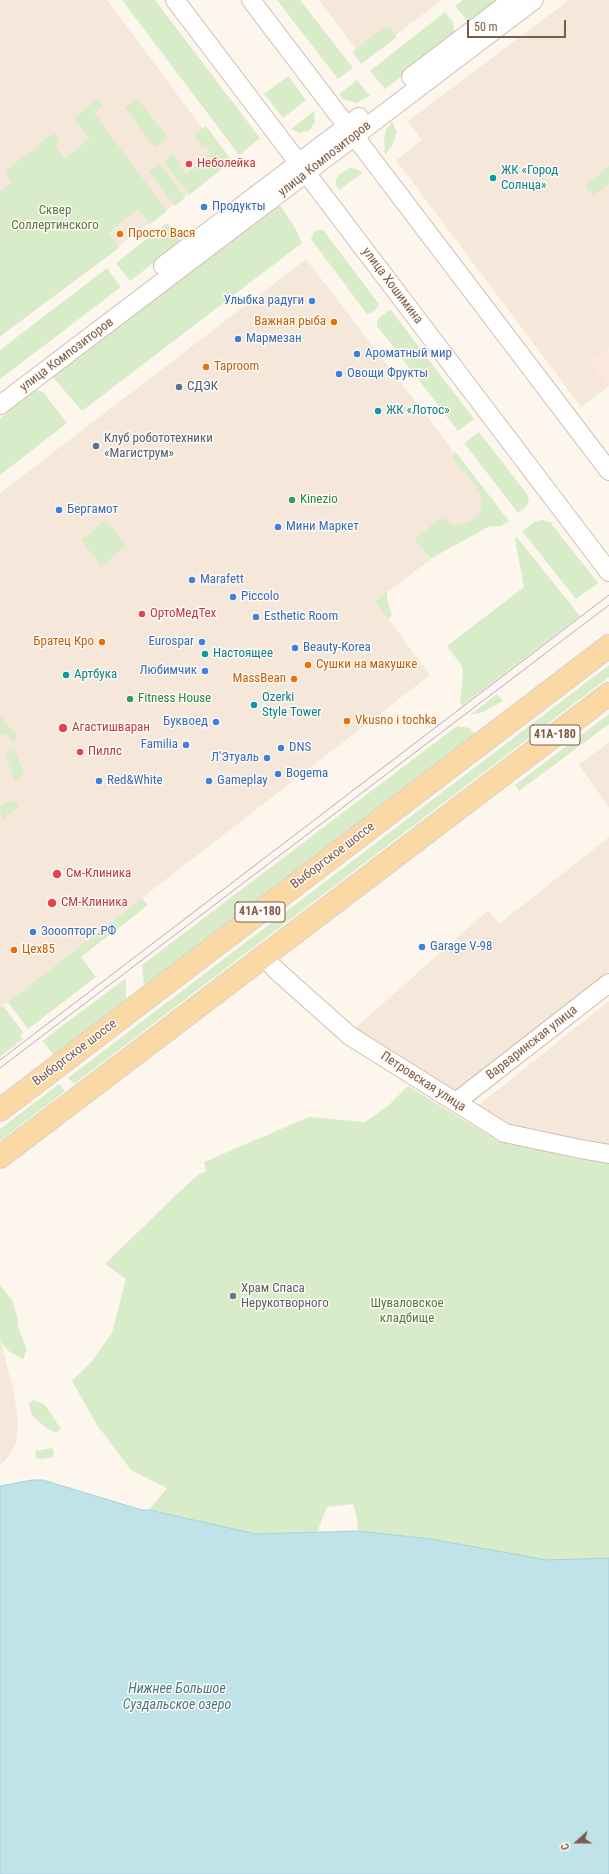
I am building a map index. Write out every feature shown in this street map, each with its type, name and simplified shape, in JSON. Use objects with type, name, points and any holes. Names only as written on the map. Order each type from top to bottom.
[{"type":"main road","name":"Выборгское шоссе","points":[[0,1110],[609,646]]},
{"type":"main road","name":"41А-180","points":[[0,1157],[609,694]]},
{"type":"street","name":"улица Хошимина","points":[[175,0],[609,572]]},
{"type":"street","points":[[251,0],[609,471]]},
{"type":"street","name":"улица Композиторов","points":[[351,132],[512,0]]},
{"type":"street","name":"улица Композиторов","points":[[0,392],[351,132],[534,0]]},
{"type":"street","name":"улица Композиторов","points":[[0,405],[303,168]]},
{"type":"street","name":"Петровская улица","points":[[264,957],[276,970],[350,1036],[505,1133],[580,1150],[609,1154]]},
{"type":"street","name":"Варваринская улица","points":[[456,1102],[609,983]]},
{"type":"shaded area","points":[[0,0],[107,0],[228,163],[0,337]]},
{"type":"shaded area","points":[[319,0],[442,0],[364,59]]},
{"type":"shaded area","points":[[569,0],[609,0],[609,348],[591,362],[609,386],[581,407],[396,160],[422,140],[408,121]]},
{"type":"shaded area","points":[[306,259],[445,440],[496,511],[459,538],[443,519],[415,540],[430,560],[375,601],[430,675],[0,1008],[0,493]]},
{"type":"shaded area","points":[[609,348],[609,386],[591,362]]},
{"type":"shaded area","points":[[609,742],[609,808],[579,765]]},
{"type":"shaded area","points":[[609,837],[609,971],[454,1095],[353,1030],[488,910],[499,924]]},
{"type":"shaded area","points":[[609,1001],[609,1147],[508,1130],[475,1108]]},
{"type":"shaded area","points":[[0,1338],[13,1389],[18,1420],[16,1444],[5,1461],[0,1464]]},
{"type":"green space","points":[[122,0],[155,0],[260,138],[239,155]]},
{"type":"green space","points":[[277,0],[300,0],[353,68],[338,79]]},
{"type":"green space","points":[[463,0],[500,0],[469,23],[455,6]]},
{"type":"green space","points":[[445,12],[453,22],[455,35],[385,89],[370,71]]},
{"type":"green space","points":[[382,29],[391,29],[397,37],[361,64],[352,52]]},
{"type":"green space","points":[[288,76],[306,100],[283,118],[264,94]]},
{"type":"green space","points":[[357,80],[370,96],[357,103],[343,99],[339,94]]},
{"type":"green space","points":[[137,98],[168,138],[155,148],[125,108]]},
{"type":"green space","name":"Сквер Соллертинского","points":[[98,99],[103,106],[94,113],[167,211],[150,224],[138,209],[108,233],[119,248],[0,336],[0,192],[12,183],[4,172],[54,133],[60,141],[55,146],[64,159],[90,139],[74,118]]},
{"type":"green space","points":[[314,111],[315,122],[310,130],[299,133],[291,129]]},
{"type":"green space","points":[[392,121],[397,132],[392,146],[385,155],[384,140],[386,130]]},
{"type":"green space","points":[[206,126],[232,161],[189,195],[164,161],[173,154],[181,163],[179,165],[186,174],[197,165],[196,163],[212,154],[206,146],[203,148],[194,135]]},
{"type":"green space","points":[[160,164],[185,198],[175,206],[149,172]]},
{"type":"green space","points":[[609,166],[609,183],[593,196],[585,186]]},
{"type":"green space","points":[[350,168],[357,169],[362,173],[339,190],[336,185],[336,179],[339,175]]},
{"type":"green space","points":[[280,205],[295,228],[302,243],[82,411],[51,375]]},
{"type":"green space","points":[[167,223],[181,242],[130,281],[116,263]]},
{"type":"green space","points":[[323,230],[379,304],[375,311],[367,314],[311,239],[314,232]]},
{"type":"green space","points":[[107,268],[121,287],[0,379],[0,350]]},
{"type":"green space","points":[[390,309],[474,419],[458,431],[377,326],[377,320]]},
{"type":"green space","points":[[38,390],[44,393],[67,423],[0,475],[0,418],[33,392]]},
{"type":"green space","points":[[479,432],[527,494],[529,501],[526,507],[518,513],[464,443]]},
{"type":"green space","points":[[455,451],[509,521],[501,526],[490,526],[430,559],[414,539],[441,518],[456,525],[468,523],[478,516],[482,504],[480,492],[453,458]]},
{"type":"green space","points":[[106,520],[126,546],[101,566],[81,540]]},
{"type":"green space","points":[[542,520],[550,522],[598,583],[576,599],[522,531],[534,522]]},
{"type":"green space","points":[[516,536],[580,616],[462,706],[460,702],[463,672],[461,665],[447,646],[524,587],[515,539]]},
{"type":"green space","points":[[387,592],[387,600],[392,615],[388,619],[375,601]]},
{"type":"green space","points":[[609,665],[609,677],[74,1084],[68,1078]]},
{"type":"green space","points":[[497,694],[503,701],[483,712],[470,715]]},
{"type":"green space","points":[[609,714],[609,724],[519,791],[515,785]]},
{"type":"green space","points":[[2,717],[18,738],[13,741],[6,734],[0,735],[0,719]]},
{"type":"green space","points":[[457,726],[470,728],[475,734],[144,987],[142,965]]},
{"type":"green space","points":[[14,749],[23,771],[22,776],[15,782],[6,757]]},
{"type":"green space","points":[[15,800],[19,806],[2,820],[0,808],[4,804]]},
{"type":"green space","points":[[142,898],[148,905],[81,957],[96,977],[28,1029],[8,1002]]},
{"type":"green space","points":[[126,978],[126,999],[54,1055],[42,1041]]},
{"type":"green space","points":[[3,1006],[23,1032],[20,1035],[23,1039],[0,1057],[0,1008]]},
{"type":"green space","points":[[59,1084],[65,1091],[0,1141],[0,1129]]},
{"type":"green space","name":"Шуваловское кладбище","points":[[408,1086],[498,1141],[577,1159],[609,1163],[609,1558],[547,1560],[431,1539],[358,1531],[357,1517],[353,1504],[327,1507],[317,1532],[256,1534],[149,1510],[167,1488],[131,1470],[97,1425],[72,1381],[92,1361],[112,1333],[126,1279],[105,1264],[178,1193],[198,1175],[206,1171],[204,1162],[309,1117],[365,1122],[388,1106]]},
{"type":"green space","points":[[0,1285],[12,1300],[17,1316],[18,1327],[27,1350],[23,1359],[10,1352],[2,1344],[0,1338]]},
{"type":"green space","points":[[33,1400],[45,1405],[61,1429],[56,1433],[46,1428],[32,1415],[29,1403]]},
{"type":"green space","points":[[52,1448],[54,1452],[53,1457],[41,1459],[36,1458],[35,1451]]},
{"type":"water","name":"Нижнее Большое Суздальское озеро","points":[[32,1480],[43,1480],[142,1510],[149,1510],[256,1534],[358,1531],[431,1539],[547,1560],[609,1558],[609,1874],[0,1874],[0,1486]]},
{"type":"tram line","points":[[0,1060],[609,595]]},
{"type":"tram line","points":[[0,1068],[609,605]]},
{"type":"place","name":"Неболейка","points":[[189,164]]},
{"type":"place","name":"ЖК «Город Солнца»","points":[[493,178]]},
{"type":"place","name":"Продукты","points":[[204,207]]},
{"type":"place","name":"Просто Вася","points":[[120,234]]},
{"type":"place","name":"Улыбка радуги","points":[[312,301]]},
{"type":"place","name":"Важная рыба","points":[[334,322]]},
{"type":"place","name":"Мармезан","points":[[238,339]]},
{"type":"place","name":"Ароматный мир","points":[[357,354]]},
{"type":"place","name":"Taproom","points":[[206,367]]},
{"type":"place","name":"Овощи Фрукты","points":[[339,374]]},
{"type":"place","name":"СДЭК","points":[[179,387]]},
{"type":"place","name":"ЖК «Лотос»","points":[[378,411]]},
{"type":"place","name":"Клуб робототехники «Магиструм»","points":[[96,446]]},
{"type":"place","name":"Kinezio","points":[[292,500]]},
{"type":"place","name":"Бергамот","points":[[59,510]]},
{"type":"place","name":"Мини Маркет","points":[[278,527]]},
{"type":"place","name":"Marafett","points":[[192,580]]},
{"type":"place","name":"Piccolo","points":[[233,597]]},
{"type":"place","name":"ОртоМедТех","points":[[142,614]]},
{"type":"place","name":"Esthetic Room","points":[[256,617]]},
{"type":"place","name":"Братец Кро","points":[[102,642]]},
{"type":"place","name":"Eurospar","points":[[202,642]]},
{"type":"place","name":"Beauty-Korea","points":[[295,648]]},
{"type":"place","name":"Настоящее","points":[[205,654]]},
{"type":"place","name":"Сушки на макушке","points":[[308,665]]},
{"type":"place","name":"Любимчик","points":[[205,671]]},
{"type":"place","name":"Артбука","points":[[66,675]]},
{"type":"place","name":"MassBean","points":[[294,679]]},
{"type":"place","name":"Fitness House","points":[[130,699]]},
{"type":"place","name":"Ozerki Style Tower","points":[[254,705]]},
{"type":"place","name":"Vkusno i tochka","points":[[347,721]]},
{"type":"place","name":"Буквоед","points":[[216,722]]},
{"type":"place","name":"Агастишваран","points":[[63,728]]},
{"type":"place","name":"Familia","points":[[186,745]]},
{"type":"place","name":"DNS","points":[[281,748]]},
{"type":"place","name":"Пиллс","points":[[80,752]]},
{"type":"place","name":"Л'Этуаль","points":[[267,758]]},
{"type":"place","name":"Bogema","points":[[278,774]]},
{"type":"place","name":"Red&White","points":[[99,781]]},
{"type":"place","name":"Gameplay","points":[[209,781]]},
{"type":"place","name":"См-Клиника","points":[[57,874]]},
{"type":"place","name":"СМ-Клиника","points":[[52,903]]},
{"type":"place","name":"Зооопторг.РФ","points":[[33,932]]},
{"type":"place","name":"Garage V-98","points":[[422,947]]},
{"type":"place","name":"Цех85","points":[[14,950]]},
{"type":"place","name":"Храм Спаса Нерукотворного","points":[[233,1296]]}]
